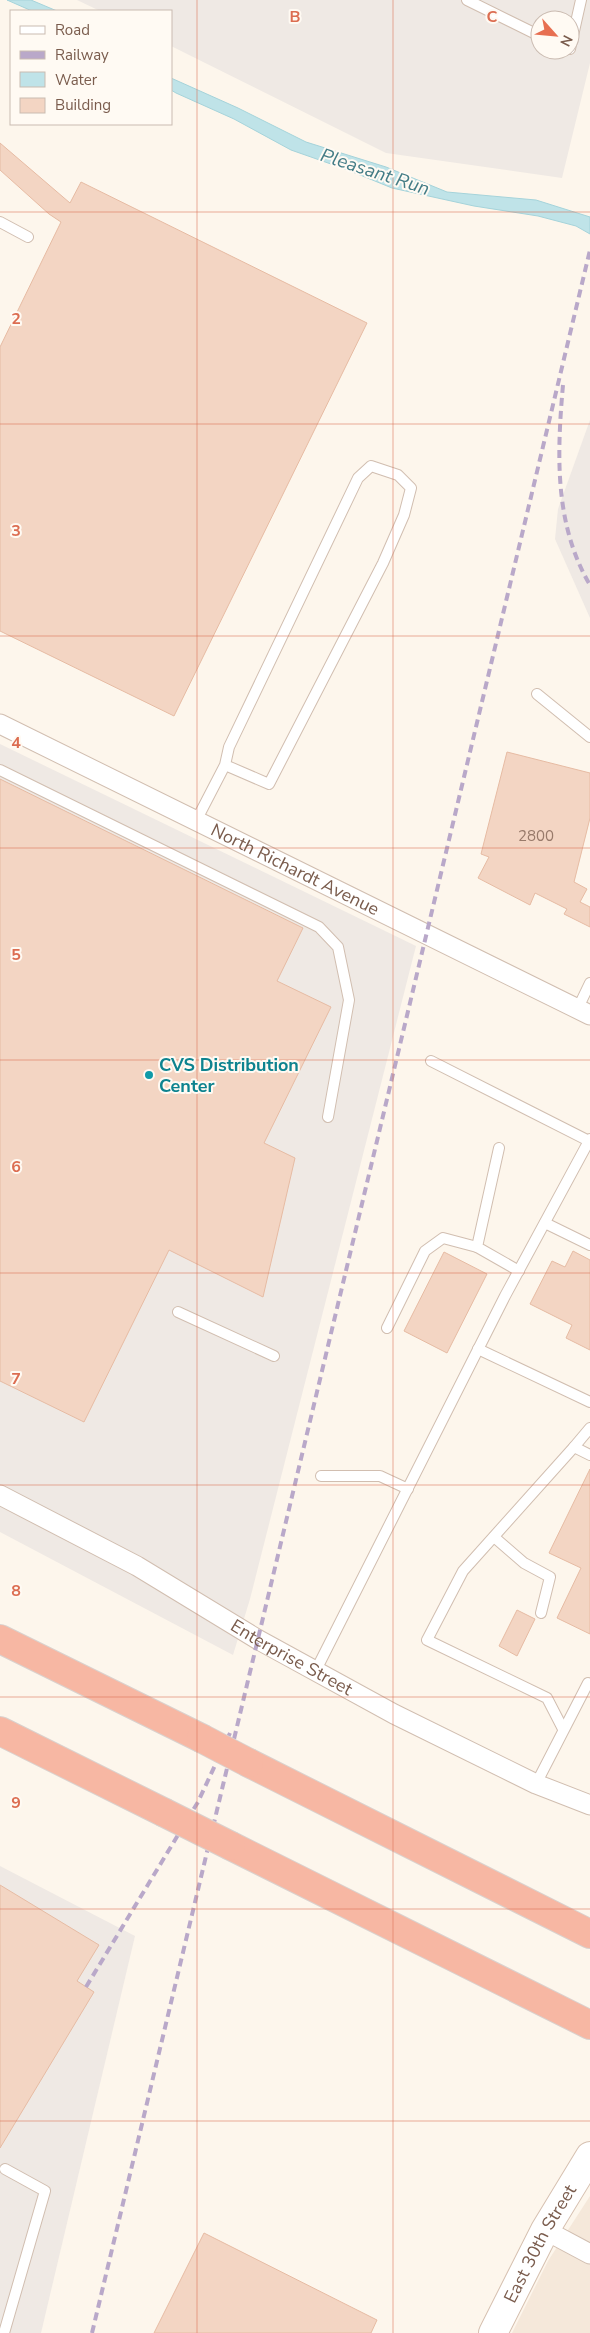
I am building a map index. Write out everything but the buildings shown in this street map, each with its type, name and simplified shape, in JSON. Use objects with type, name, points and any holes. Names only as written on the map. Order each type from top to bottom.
[{"type":"highway","points":[[0,1639],[590,1934]]},
{"type":"highway","points":[[0,1731],[580,2020]]},
{"type":"main road","name":"East 30th Street","points":[[493,2333],[544,2230],[590,2156]]},
{"type":"street","name":"North Richardt Avenue","points":[[0,724],[584,1012]]},
{"type":"street","name":"Enterprise Street","points":[[0,1495],[137,1566],[315,1672],[394,1714],[536,1784],[590,1806]]},
{"type":"street","points":[[544,2230],[590,2254]]},
{"type":"lane","points":[[467,0],[530,31]]},
{"type":"lane","points":[[0,222],[28,236]]},
{"type":"lane","points":[[196,821],[225,765],[229,747],[358,478],[371,466],[398,475],[411,488],[404,515],[383,563],[269,784],[225,765]]},
{"type":"lane","points":[[537,694],[590,737]]},
{"type":"lane","points":[[0,770],[319,927],[338,947],[348,1000],[328,1117]]},
{"type":"lane","points":[[584,1012],[590,983]]},
{"type":"lane","points":[[315,1672],[478,1349],[590,1140],[431,1061]]},
{"type":"lane","points":[[477,1247],[499,1148]]},
{"type":"lane","points":[[545,1222],[590,1245]]},
{"type":"lane","points":[[387,1328],[425,1251],[443,1238],[477,1247],[519,1271]]},
{"type":"lane","points":[[178,1312],[274,1356]]},
{"type":"lane","points":[[478,1349],[590,1402]]},
{"type":"lane","points":[[563,1729],[547,1698],[427,1640],[463,1571],[590,1428]]},
{"type":"lane","points":[[574,1447],[590,1455]]},
{"type":"lane","points":[[321,1476],[380,1476],[408,1489]]},
{"type":"lane","points":[[494,1537],[524,1563],[550,1577],[541,1613]]},
{"type":"lane","points":[[536,1784],[588,1683]]},
{"type":"lane","points":[[4,2333],[45,2191],[6,2169]]},
{"type":"shaded area","points":[[77,0],[590,0],[590,63],[562,178],[386,153],[172,46],[172,10],[98,10]]},
{"type":"shaded area","points":[[590,420],[590,618],[555,539],[558,509]]},
{"type":"shaded area","points":[[0,744],[416,946],[250,1599],[233,1655],[0,1532]]},
{"type":"shaded area","points":[[0,1866],[135,1936],[41,2333],[0,2333]]},
{"type":"shaded area","points":[[590,2196],[590,2333],[512,2333],[548,2261]]},
{"type":"water","points":[[7,0],[31,0],[55,10],[30,10]]},
{"type":"water","name":"Pleasant Run","points":[[172,78],[238,108],[306,142],[386,167],[447,192],[536,200],[590,217],[590,234],[576,226],[538,216],[474,206],[392,188],[291,150],[234,119],[172,91]]},
{"type":"railway","points":[[92,2333],[590,250]]},
{"type":"railway","points":[[563,385],[559,462],[564,513],[578,562],[590,585]]},
{"type":"railway","points":[[86,1987],[198,1802],[230,1733]]},
{"type":"place","name":"CVS Distribution Center","points":[[149,1075]]}]
